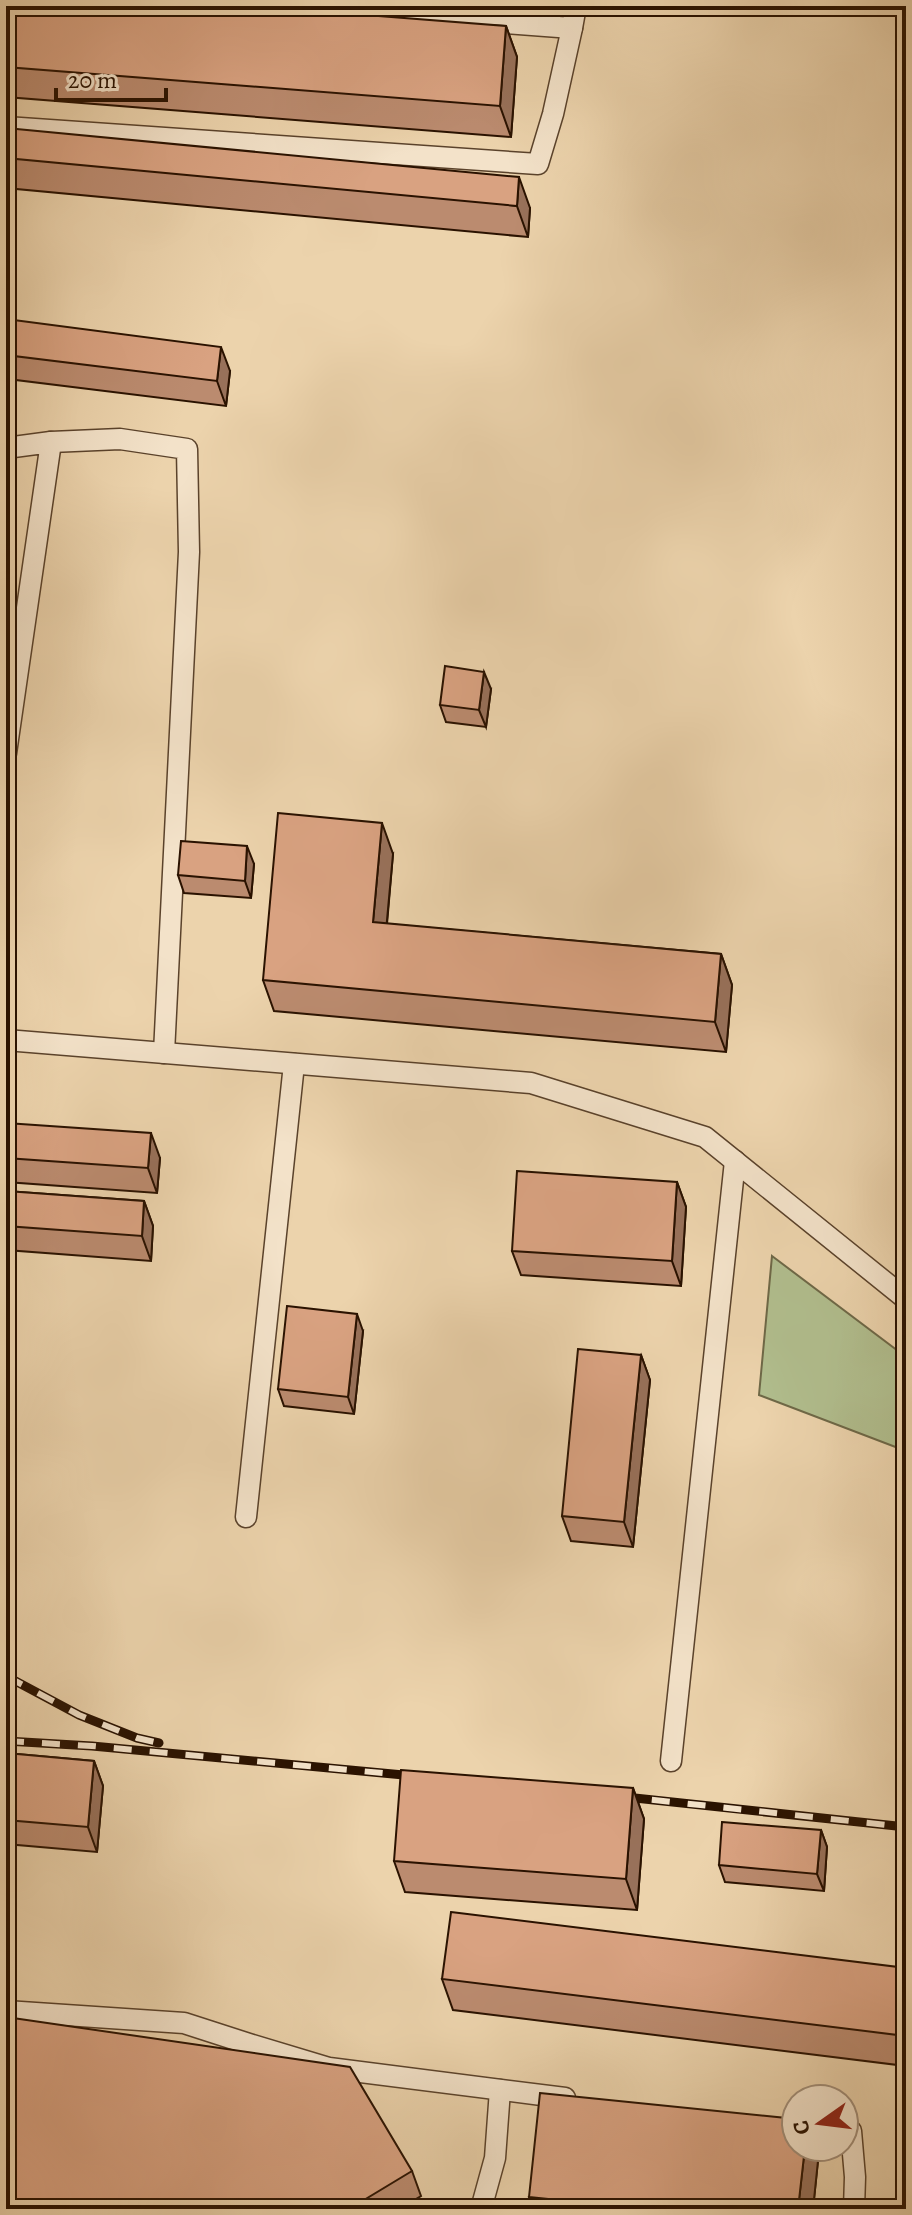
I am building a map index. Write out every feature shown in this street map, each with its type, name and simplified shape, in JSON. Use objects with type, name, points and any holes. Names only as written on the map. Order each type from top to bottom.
[{"type":"lane","points":[[279,6],[572,28]]},
{"type":"lane","points":[[6,127],[538,164],[553,114],[576,6]]},
{"type":"lane","points":[[6,448],[51,442],[120,439],[187,449],[189,552],[164,1053]]},
{"type":"lane","points":[[6,753],[51,442]]},
{"type":"lane","points":[[6,1040],[531,1083],[705,1137],[906,1299]]},
{"type":"lane","points":[[246,1517],[294,1064]]},
{"type":"lane","points":[[671,1761],[735,1161]]},
{"type":"lane","points":[[6,2011],[184,2023],[329,2068],[578,2099]]},
{"type":"lane","points":[[481,2209],[495,2158],[500,2090]]},
{"type":"lane","points":[[854,2163],[854,2209]]},
{"type":"green space","points":[[772,1256],[906,1357],[906,1451],[759,1395]]},
{"type":"building","points":[[6,6],[251,6],[506,26],[500,106],[6,67]]},
{"type":"building","points":[[6,128],[519,177],[517,206],[6,158]]},
{"type":"building","points":[[6,319],[221,347],[217,381],[6,355]]},
{"type":"building","points":[[445,666],[484,672],[479,710],[440,705]]},
{"type":"building","points":[[278,813],[382,823],[373,922],[721,954],[715,1022],[263,980]]},
{"type":"building","points":[[181,841],[247,846],[245,881],[178,875]]},
{"type":"building","points":[[6,1123],[151,1133],[148,1168],[6,1158]]},
{"type":"building","points":[[517,1171],[677,1182],[672,1261],[512,1251]]},
{"type":"building","points":[[6,1191],[144,1201],[142,1236],[6,1226]]},
{"type":"building","points":[[287,1306],[357,1314],[348,1397],[278,1389]]},
{"type":"building","points":[[578,1349],[641,1355],[624,1522],[562,1516]]},
{"type":"building","points":[[6,1753],[94,1761],[88,1827],[6,1820]]},
{"type":"building","points":[[401,1770],[633,1788],[626,1879],[394,1861]]},
{"type":"building","points":[[722,1822],[821,1830],[817,1874],[719,1865]]},
{"type":"building","points":[[451,1912],[906,1968],[906,2036],[442,1979]]},
{"type":"building","points":[[6,2017],[350,2067],[412,2171],[349,2209],[6,2209]]},
{"type":"building","points":[[540,2093],[780,2117],[780,2163],[803,2163],[798,2209],[645,2209],[529,2197]]},
{"type":"railway","points":[[6,1676],[79,1715],[137,1738],[159,1743]]},
{"type":"railway","points":[[6,1741],[425,1777]]},
{"type":"railway","points":[[616,1796],[906,1827]]}]
